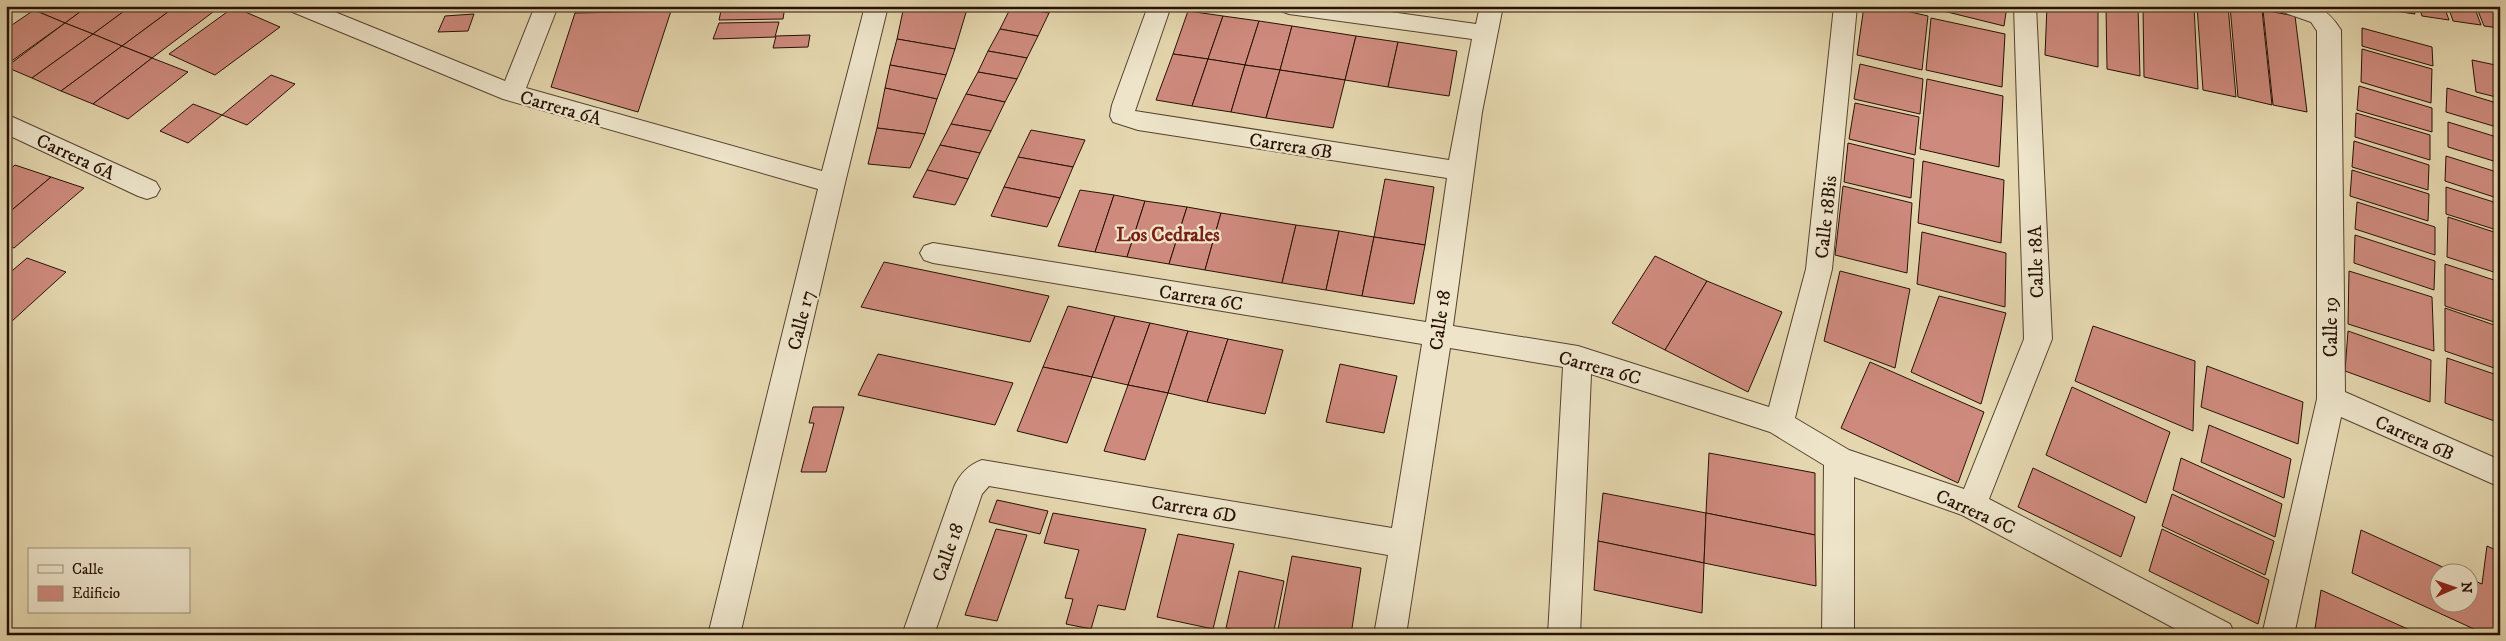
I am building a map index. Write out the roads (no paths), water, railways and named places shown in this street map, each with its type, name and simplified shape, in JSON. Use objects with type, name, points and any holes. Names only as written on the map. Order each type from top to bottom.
[{"type":"street","name":"Carrera 6A","points":[[298,6],[512,93],[832,183]]},
{"type":"street","points":[[512,93],[547,6]]},
{"type":"street","name":"Calle 17","points":[[724,635],[832,183],[877,6]]},
{"type":"street","name":"Carrera 6B","points":[[1160,6],[1122,116],[1138,121],[1461,171]]},
{"type":"street","points":[[1289,6],[1485,33]]},
{"type":"street","name":"Calle 18","points":[[1390,635],[1461,171],[1485,33],[1492,6]]},
{"type":"street","name":"Calle 18Bis","points":[[1779,423],[1819,269],[1846,6]]},
{"type":"street","name":"Calle 18A","points":[[1972,505],[2038,339],[2025,6]]},
{"type":"street","name":"Calle 19","points":[[2278,635],[2330,399],[2328,30],[2319,16],[2288,6]]},
{"type":"street","name":"Carrera 6A","points":[[6,123],[147,189]]},
{"type":"street","name":"Carrera 6C","points":[[933,253],[1578,358],[1779,423],[1839,459],[1972,505],[2219,635]]},
{"type":"street","points":[[1564,635],[1578,358]]},
{"type":"street","name":"Carrera 6B","points":[[2330,399],[2500,474]]},
{"type":"street","points":[[1838,635],[1839,459]]},
{"type":"street","name":"Calle 18","points":[[918,635],[969,488],[982,473]]},
{"type":"street","name":"Carrera 6D","points":[[982,473],[1405,544]]},
{"type":"district","name":"Los Cedrales","points":[[1168,234]]}]
